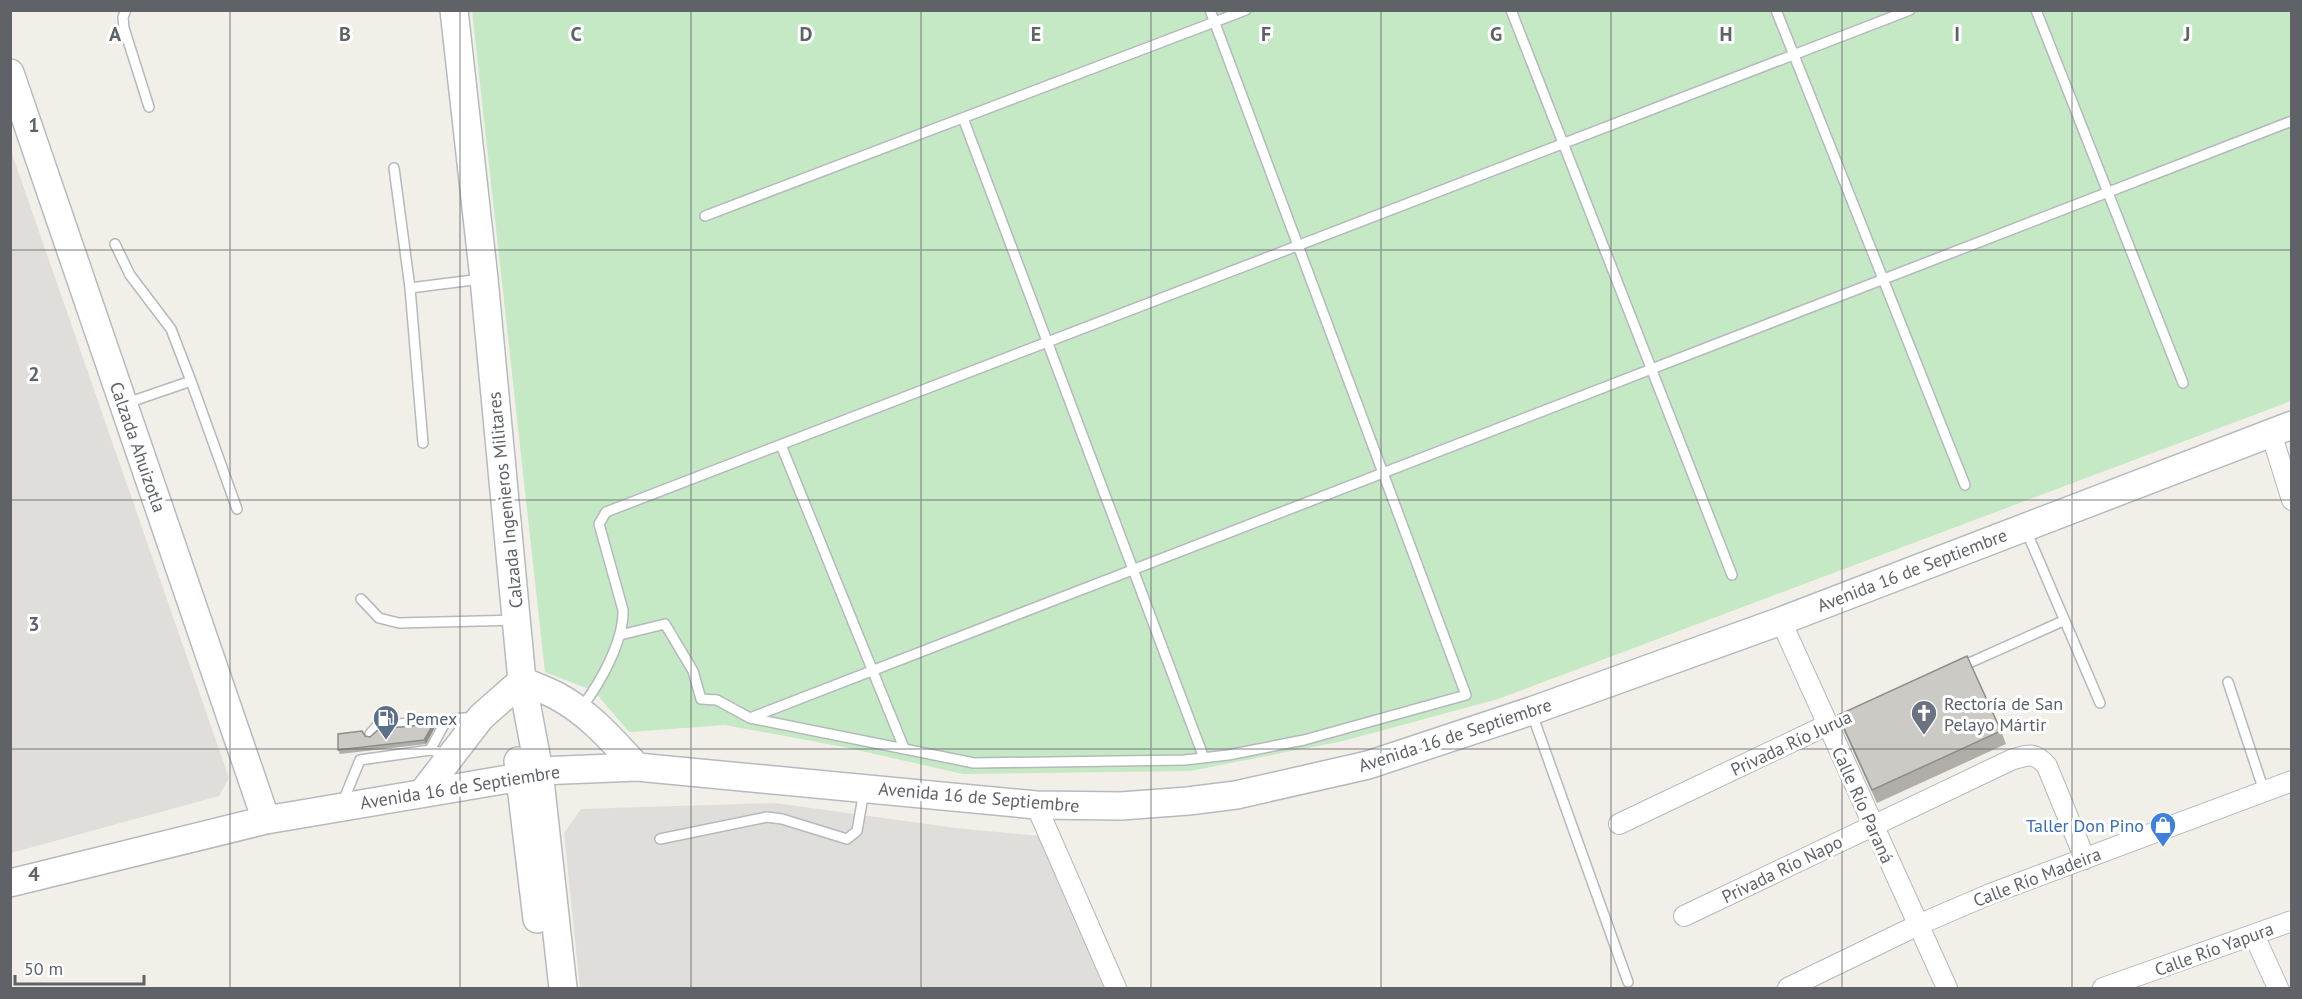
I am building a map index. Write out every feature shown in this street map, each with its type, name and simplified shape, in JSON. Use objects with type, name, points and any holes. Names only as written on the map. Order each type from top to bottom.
[{"type":"main road","name":"Calzada Ingenieros Militares","points":[[441,10],[477,280]]},
{"type":"main road","name":"Calzada Ingenieros Militares","points":[[454,10],[516,687],[563,988]]},
{"type":"main road","name":"Calzada Ahuizotla","points":[[10,74],[266,820]]},
{"type":"main road","name":"Avenida 16 de Septiembre","points":[[10,883],[266,820],[529,774],[637,767],[1036,805],[1121,806],[1236,795],[1368,765],[1531,711],[1781,621],[2281,429]]},
{"type":"main road","points":[[424,792],[440,752],[516,687],[556,695],[579,710],[604,732],[637,767]]},
{"type":"main road","name":"Calzada Ingenieros Militares","points":[[529,774],[546,988]]},
{"type":"street","points":[[2281,429],[2292,500]]},
{"type":"street","name":"Calle Río Paraná","points":[[1781,621],[1833,723],[1872,826],[1947,988]]},
{"type":"street","name":"Privada Río Jurua","points":[[1619,824],[1833,723]]},
{"type":"street","name":"Privada Río Napo","points":[[1684,916],[2011,760],[2028,755],[2039,757],[2047,766],[2085,859]]},
{"type":"street","name":"Calle Río Madeira","points":[[1788,988],[1918,925],[1990,894],[2292,780]]},
{"type":"street","points":[[1036,805],[1116,988]]},
{"type":"street","name":"Calle Río Yapura","points":[[2103,988],[2292,921]]},
{"type":"street","points":[[2254,935],[2278,988]]},
{"type":"lane","points":[[126,10],[123,17],[124,27],[149,107]]},
{"type":"lane","points":[[620,635],[665,624],[693,671],[701,699],[717,700],[750,718],[974,763],[1185,760],[1228,755],[1304,740],[1466,694],[1210,10]]},
{"type":"lane","points":[[705,216],[1246,10]]},
{"type":"lane","points":[[1511,10],[1732,575]]},
{"type":"lane","points":[[1776,10],[1965,485]]},
{"type":"lane","points":[[579,710],[594,691],[620,635],[623,622],[623,610],[599,524],[606,512],[1910,10]]},
{"type":"lane","points":[[2036,10],[2183,383]]},
{"type":"lane","points":[[963,118],[1204,758]]},
{"type":"lane","points":[[750,718],[2292,121]]},
{"type":"lane","points":[[394,168],[410,288],[423,443]]},
{"type":"lane","points":[[115,244],[130,275],[171,329],[237,509]]},
{"type":"lane","points":[[410,288],[477,280]]},
{"type":"lane","points":[[123,404],[191,381]]},
{"type":"lane","points":[[781,445],[904,748]]},
{"type":"lane","points":[[2025,527],[2100,703]]},
{"type":"lane","points":[[361,599],[379,618],[399,624],[511,620]]},
{"type":"lane","points":[[1945,673],[2064,621]]},
{"type":"lane","points":[[2228,682],[2264,791]]},
{"type":"lane","points":[[1531,711],[1628,982]]},
{"type":"lane","points":[[370,734],[377,726],[481,717]]},
{"type":"lane","points":[[341,806],[362,755],[440,752],[447,719]]},
{"type":"lane","points":[[660,839],[767,817],[782,819],[847,839],[857,831],[865,788]]},
{"type":"shaded area","points":[[10,148],[229,778],[219,796],[11,853]]},
{"type":"shaded area","points":[[775,803],[956,828],[1040,836],[1107,988],[580,988],[564,833],[581,809]]},
{"type":"green space","points":[[472,11],[2291,11],[2291,401],[1498,699],[1343,741],[1190,771],[963,774],[844,747],[725,725],[629,732],[594,691],[545,672]]},
{"type":"building","name":"Rectoría de San Pelayo Mártir","points":[[1967,656],[2001,731],[1872,790],[1838,715]]},
{"type":"building","name":"Pemex","points":[[433,724],[424,740],[338,750],[338,734],[362,731],[365,736],[370,737],[379,729]]},
{"type":"place","name":"Rectoría de San Pelayo Mártir","points":[[1924,736]]},
{"type":"place","name":"Pemex","points":[[386,741]]},
{"type":"place","name":"Taller Don Pino","points":[[2163,848]]}]
